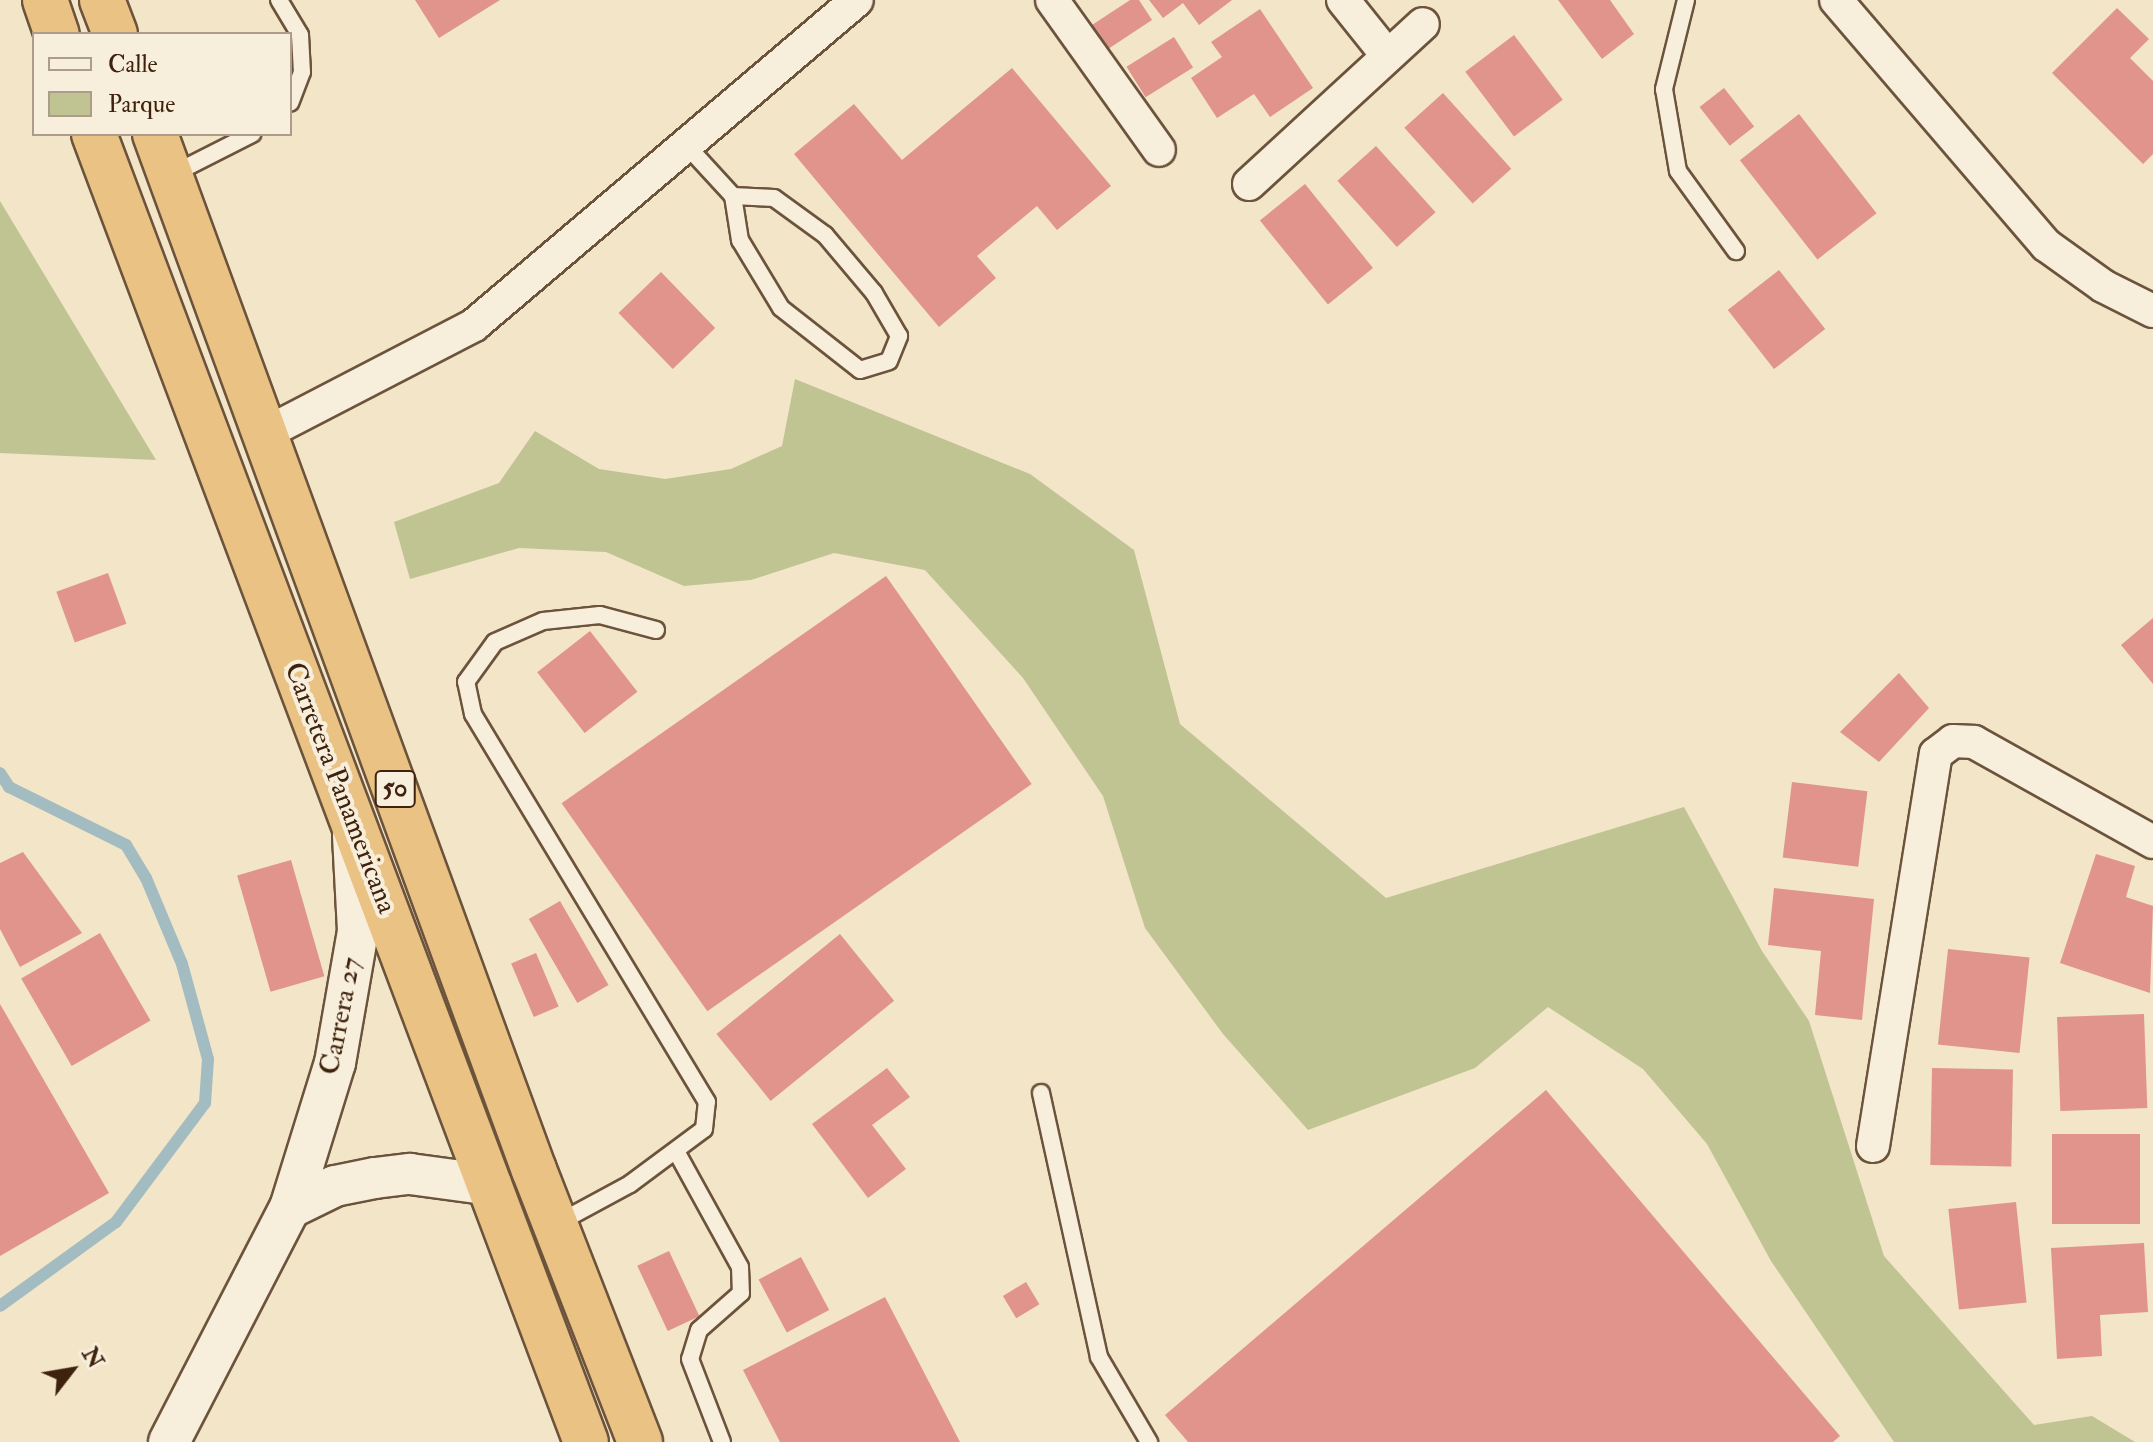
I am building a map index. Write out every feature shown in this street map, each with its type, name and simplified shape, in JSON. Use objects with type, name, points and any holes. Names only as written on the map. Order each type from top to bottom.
[{"type":"highway","points":[[45,0],[56,32]]},
{"type":"highway","points":[[102,0],[114,32]]},
{"type":"highway","name":"Carretera Panamericana","points":[[95,136],[586,1442]]},
{"type":"highway","name":"Carretera Panamericana","points":[[156,136],[534,1170],[558,1223],[640,1442]]},
{"type":"street","points":[[266,433],[474,325],[688,147],[857,0]]},
{"type":"street","points":[[1052,0],[1159,150]]},
{"type":"street","points":[[1343,0],[1387,55]]},
{"type":"street","points":[[1836,0],[2046,245],[2103,286],[2153,311]]},
{"type":"street","points":[[1249,184],[1423,24]]},
{"type":"street","points":[[1873,1146],[1936,754],[1953,741],[1974,742],[2153,842]]},
{"type":"street","name":"Carrera 27","points":[[169,1442],[290,1208],[335,1063],[350,991],[358,931],[352,820]]},
{"type":"street","points":[[290,1208],[335,1186],[375,1178],[410,1174],[491,1185]]},
{"type":"lane","points":[[279,0],[300,35],[302,72],[292,98]]},
{"type":"lane","points":[[1686,0],[1664,89],[1678,171],[1736,251]]},
{"type":"lane","points":[[172,175],[248,136]]},
{"type":"lane","points":[[688,147],[733,196],[740,240],[781,308],[860,370],[889,361],[899,336],[874,293],[825,235],[774,198],[733,196]]},
{"type":"lane","points":[[558,1223],[630,1184],[704,1129],[707,1102],[473,714],[466,682],[495,642],[543,621],[600,615],[656,630]]},
{"type":"lane","points":[[1041,1093],[1099,1357],[1149,1442]]},
{"type":"lane","points":[[676,1151],[740,1267],[741,1293],[699,1330],[690,1359],[722,1442]]},
{"type":"green space","points":[[0,201],[156,460],[0,453]]},
{"type":"green space","points":[[795,379],[1030,474],[1134,550],[1180,724],[1386,898],[1684,807],[1762,951],[1809,1021],[1884,1256],[2034,1425],[2092,1416],[2135,1442],[1894,1442],[1771,1261],[1707,1144],[1643,1069],[1548,1007],[1475,1068],[1308,1130],[1223,1034],[1145,928],[1103,796],[1023,678],[925,570],[834,553],[751,580],[684,586],[606,552],[519,548],[410,579],[394,522],[499,483],[535,431],[599,469],[665,479],[731,469],[782,446]]},
{"type":"building","points":[[415,0],[500,0],[439,38]]},
{"type":"building","points":[[1130,0],[1139,0],[1152,20],[1105,51],[1089,27]]},
{"type":"building","points":[[1149,0],[1232,0],[1199,25],[1183,3],[1163,18]]},
{"type":"building","points":[[1558,0],[1610,0],[1634,34],[1602,59]]},
{"type":"building","points":[[2117,8],[2149,39],[2130,58],[2153,81],[2153,154],[2143,164],[2052,73]]},
{"type":"building","points":[[1260,9],[1313,88],[1270,117],[1254,94],[1217,118],[1191,78],[1222,57],[1211,42]]},
{"type":"building","points":[[1514,35],[1563,100],[1514,136],[1465,72]]},
{"type":"building","points":[[1174,37],[1193,68],[1146,97],[1127,67]]},
{"type":"building","points":[[1012,68],[1111,186],[1057,230],[1037,206],[977,256],[996,278],[939,327],[794,154],[854,104],[902,160]]},
{"type":"building","points":[[1724,88],[1754,127],[1730,146],[1700,107]]},
{"type":"building","points":[[1443,93],[1511,169],[1473,204],[1404,128]]},
{"type":"building","points":[[1799,114],[1877,213],[1817,259],[1740,160]]},
{"type":"building","points":[[1376,146],[1436,212],[1397,247],[1337,181]]},
{"type":"building","points":[[1305,184],[1373,268],[1328,304],[1260,221]]},
{"type":"building","points":[[1779,270],[1825,329],[1774,369],[1728,310]]},
{"type":"building","points":[[661,272],[715,328],[673,369],[619,313]]},
{"type":"building","points":[[108,573],[126,624],[75,643],[56,592]]},
{"type":"building","points":[[886,576],[1032,784],[707,1011],[562,803]]},
{"type":"building","points":[[2153,618],[2153,684],[2121,645]]},
{"type":"building","points":[[590,631],[637,692],[585,733],[537,672]]},
{"type":"building","points":[[1899,673],[1929,708],[1879,762],[1840,732]]},
{"type":"building","points":[[1792,782],[1867,791],[1858,867],[1783,857]]},
{"type":"building","points":[[23,852],[82,933],[20,967],[0,929],[0,863]]},
{"type":"building","points":[[2096,854],[2135,866],[2126,897],[2153,906],[2150,993],[2060,963]]},
{"type":"building","points":[[291,860],[324,976],[271,992],[237,875]]},
{"type":"building","points":[[1774,888],[1874,899],[1862,1020],[1815,1015],[1821,951],[1768,945]]},
{"type":"building","points":[[560,901],[608,985],[577,1003],[529,919]]},
{"type":"building","points":[[100,933],[150,1020],[72,1066],[21,978]]},
{"type":"building","points":[[840,934],[894,1001],[771,1101],[716,1034]]},
{"type":"building","points":[[1948,949],[2030,958],[2020,1053],[1938,1044]]},
{"type":"building","points":[[536,953],[559,1006],[534,1017],[511,964]]},
{"type":"building","points":[[0,1004],[109,1193],[0,1256]]},
{"type":"building","points":[[2144,1014],[2147,1108],[2060,1111],[2057,1017]]},
{"type":"building","points":[[887,1068],[910,1097],[872,1125],[906,1169],[868,1198],[812,1124]]},
{"type":"building","points":[[1932,1068],[2013,1069],[2011,1166],[1930,1165]]},
{"type":"building","points":[[1546,1090],[1840,1436],[1833,1442],[1188,1442],[1165,1415]]},
{"type":"building","points":[[2052,1134],[2140,1134],[2140,1224],[2052,1224]]},
{"type":"building","points":[[2016,1202],[2027,1302],[1959,1310],[1948,1209]]},
{"type":"building","points":[[2144,1243],[2148,1312],[2100,1315],[2102,1356],[2057,1359],[2051,1248]]},
{"type":"building","points":[[669,1251],[699,1316],[668,1331],[637,1266]]},
{"type":"building","points":[[801,1257],[829,1310],[787,1333],[759,1280]]},
{"type":"building","points":[[1026,1282],[1039,1304],[1016,1318],[1003,1296]]},
{"type":"building","points":[[885,1297],[960,1442],[780,1442],[743,1370]]},
{"type":"waterway","points":[[0,773],[9,787],[126,845],[146,878],[182,964],[208,1059],[205,1103],[116,1222],[0,1306]]}]
